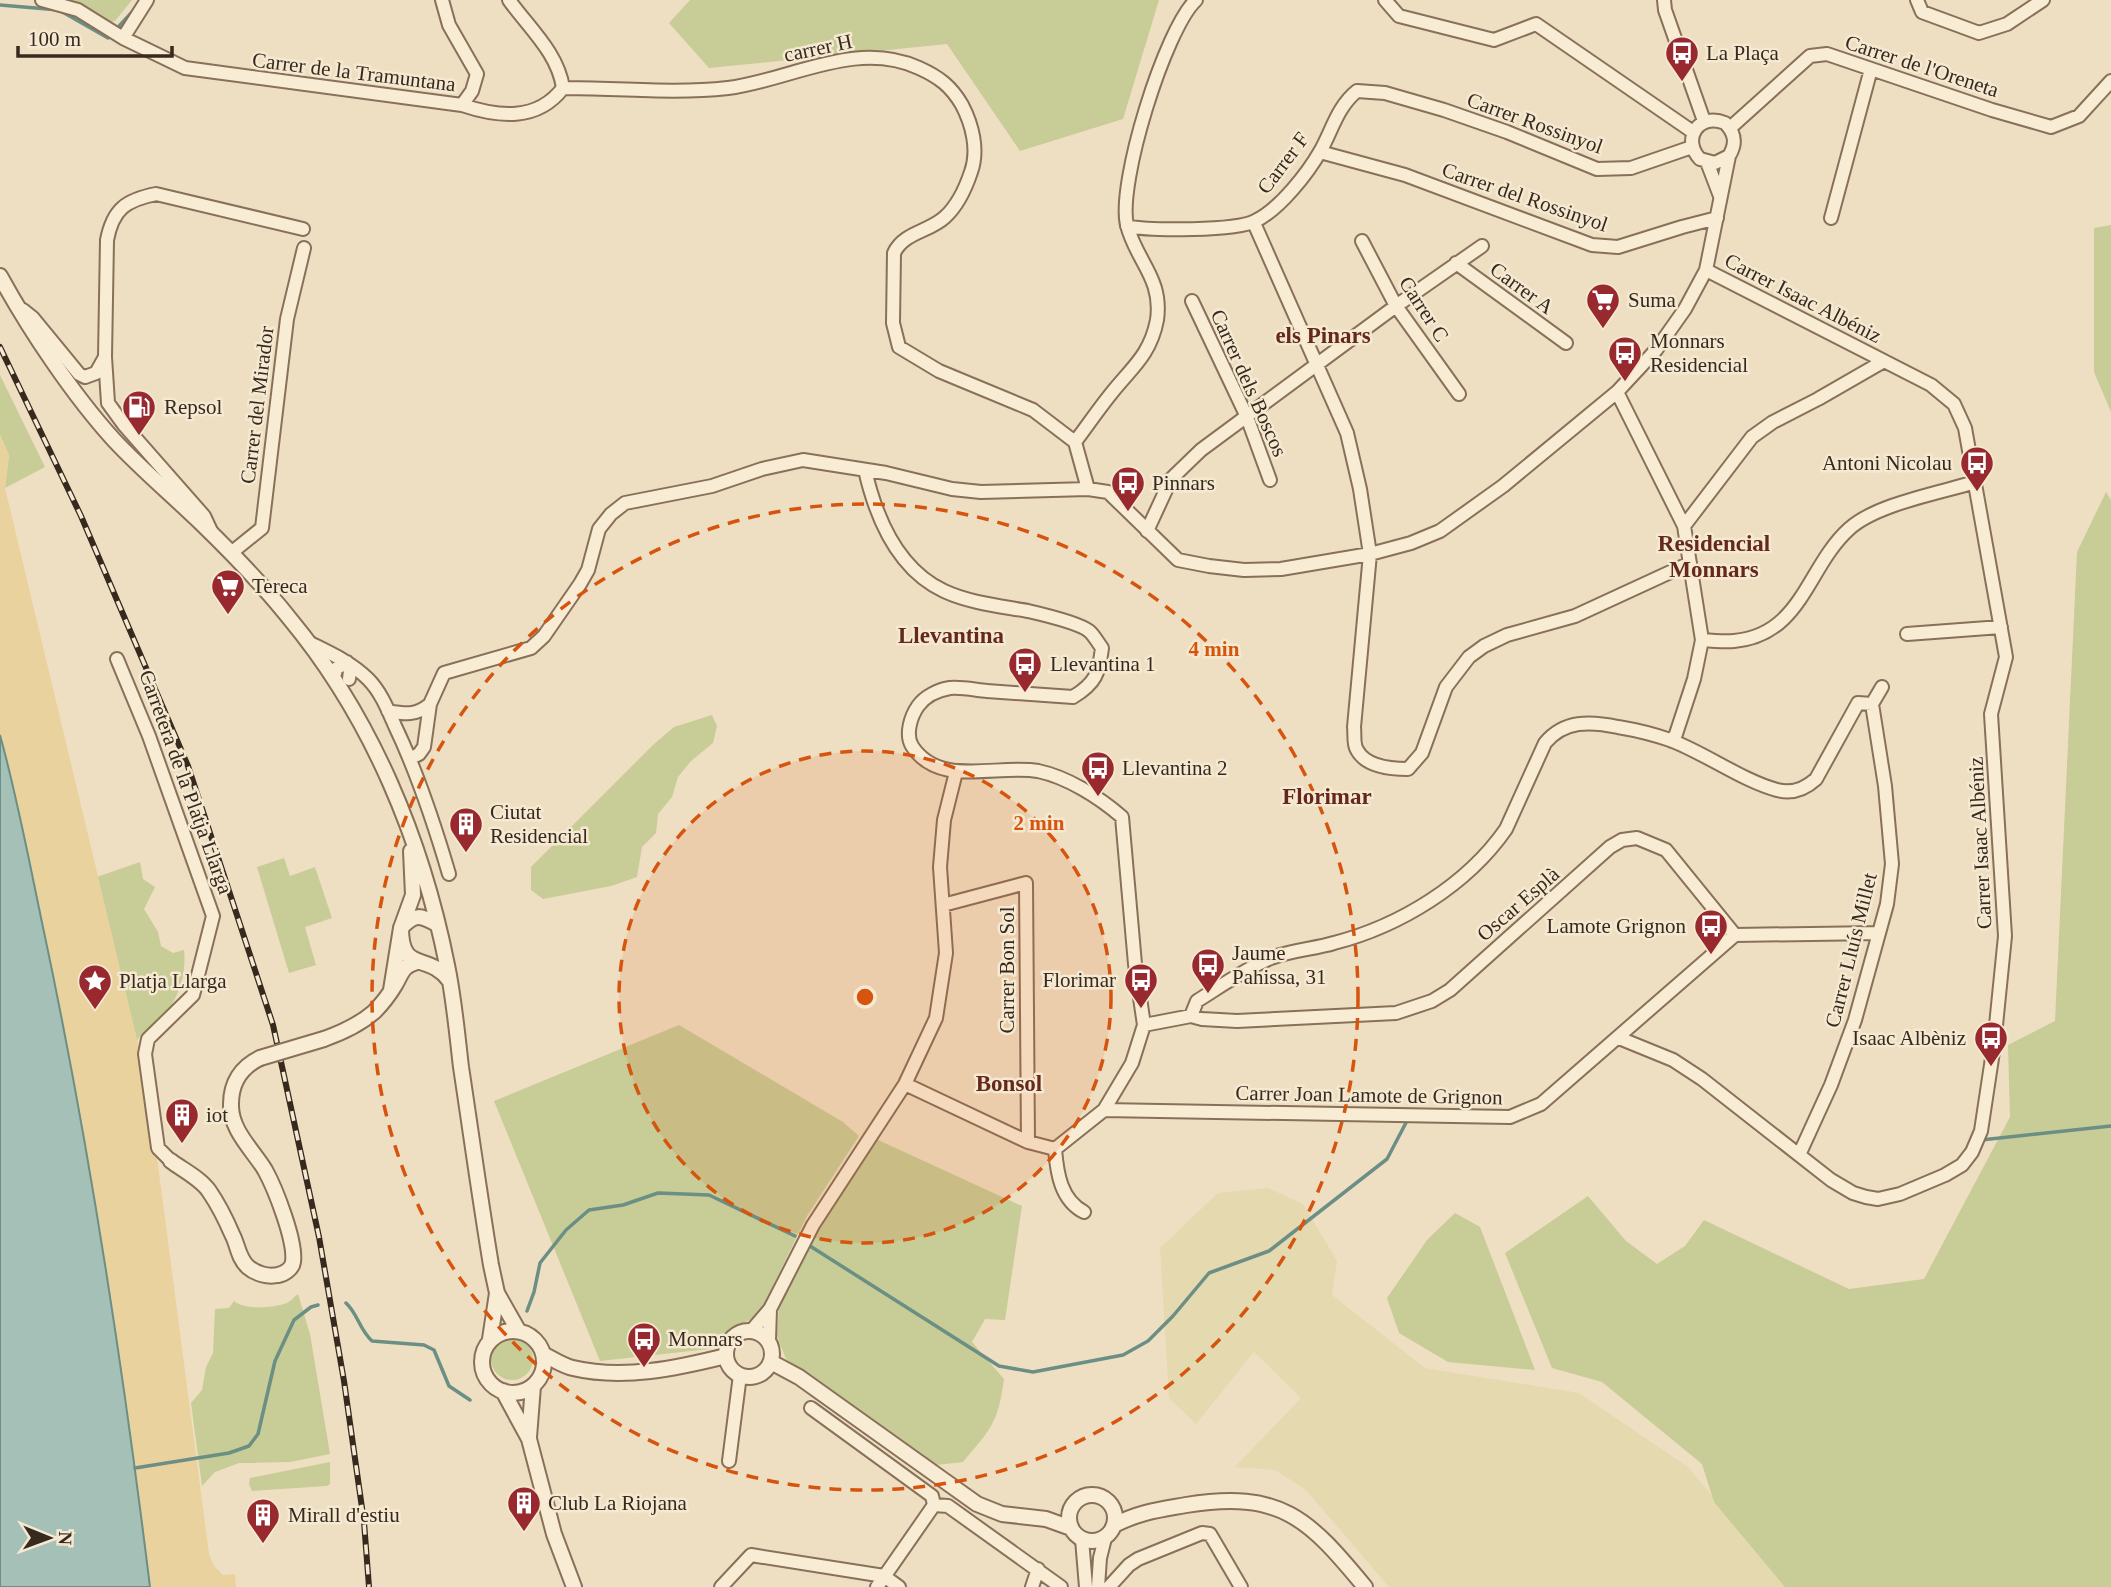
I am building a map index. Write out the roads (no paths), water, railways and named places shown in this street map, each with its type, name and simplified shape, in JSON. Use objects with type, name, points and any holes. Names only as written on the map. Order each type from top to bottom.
[{"type":"street","name":"Carrer de la Tramuntana","points":[[42,0],[78,10],[171,63],[201,72],[462,105],[490,114],[523,114],[547,104],[563,88]]},
{"type":"street","points":[[121,36],[147,0]]},
{"type":"street","points":[[442,0],[449,25],[477,74],[472,91],[462,105]]},
{"type":"street","points":[[509,0],[554,59],[561,72],[563,88]]},
{"type":"street","points":[[1088,489],[1075,442],[1109,396],[1146,354],[1156,321],[1156,287],[1127,226],[1125,201],[1152,87],[1184,16],[1196,0]]},
{"type":"street","points":[[1384,0],[1399,16],[1494,40],[1536,24],[1693,132]]},
{"type":"street","points":[[1664,0],[1665,10],[1704,121]]},
{"type":"street","points":[[1917,0],[1922,12],[1979,33],[2007,24],[2043,0]]},
{"type":"street","name":"Carrer de l'Oreneta","points":[[1730,128],[1810,56],[1827,54],[2051,127],[2079,116],[2111,82]]},
{"type":"street","name":"carrer H","points":[[563,88],[727,88],[863,57],[906,62],[944,81],[963,107],[971,127],[975,149],[972,170],[958,200],[945,217],[907,238],[898,245],[894,253],[893,323],[899,347],[939,371],[1033,411],[1075,442]]},
{"type":"street","points":[[1831,218],[1871,69]]},
{"type":"street","name":"Carrer F","points":[[1127,226],[1142,229],[1209,229],[1254,223],[1286,197],[1320,152],[1349,97],[1357,91],[1364,91]]},
{"type":"street","name":"Carrer Rossinyol","points":[[1364,91],[1385,93],[1456,114],[1597,169],[1631,167],[1692,147]]},
{"type":"street","points":[[411,758],[419,754],[424,747],[430,704],[444,673],[531,648],[544,636],[588,570],[599,529],[611,514],[625,503],[712,486],[762,469],[803,460],[886,472],[952,489],[981,492],[1088,489],[1108,492],[1178,560],[1244,570],[1281,569],[1370,554],[1440,531],[1503,486],[1617,392],[1663,340],[1685,309],[1706,270],[1734,142],[1730,128],[1718,120],[1704,121],[1693,132],[1692,147],[1700,159],[1707,162],[1722,161],[1729,156]]},
{"type":"street","name":"Carrer del Rossinyol","points":[[1320,152],[1405,175],[1592,245],[1618,247],[1682,226],[1717,218]]},
{"type":"street","points":[[1707,162],[1720,197]]},
{"type":"street","points":[[213,535],[204,516],[108,403],[105,357],[107,240],[110,225],[120,209],[136,198],[156,194],[303,229]]},
{"type":"street","points":[[1254,223],[1346,433],[1360,489],[1370,554],[1354,727],[1355,748],[1371,762],[1392,769],[1408,769],[1417,761],[1446,687],[1469,657],[1484,646],[1507,635],[1575,616],[1690,563]]},
{"type":"street","name":"Carrer C","points":[[1362,241],[1396,306],[1459,394]]},
{"type":"street","points":[[1147,531],[1171,479],[1201,450],[1482,246]]},
{"type":"street","name":"Carrer del Mirador","points":[[231,553],[262,528],[287,319],[304,248]]},
{"type":"street","name":"Carrer A","points":[[1456,263],[1566,344]]},
{"type":"street","name":"Carrer Isaac Albéniz","points":[[1619,1038],[1673,1060],[1702,1079],[1799,1156],[1853,1193],[1878,1199],[1921,1186],[1962,1165],[1972,1152],[1981,1131],[1994,1045],[2005,936],[1991,714],[2006,657],[1965,428],[1954,404],[1931,385],[1706,270]]},
{"type":"street","points":[[0,276],[80,400],[114,439],[231,553],[292,620],[334,678],[346,685],[410,832],[425,874],[438,925],[450,981],[480,1201],[497,1293],[491,1339]]},
{"type":"street","name":"Carrer dels Boscos","points":[[1192,301],[1247,417],[1270,480]]},
{"type":"street","points":[[18,306],[33,318],[79,374],[85,377],[96,373],[105,357]]},
{"type":"street","points":[[1684,526],[1752,437],[1773,422],[1884,360]]},
{"type":"street","points":[[1617,392],[1684,526],[1690,563],[1702,640],[1694,679],[1672,741]]},
{"type":"street","points":[[865,470],[881,524],[896,549],[922,579],[946,592],[979,602],[1044,614],[1088,630],[1102,648],[1100,669],[1096,676],[1088,687],[1073,697],[949,688],[924,697],[913,713],[909,728],[910,742],[920,756],[932,764],[956,772],[1038,772],[1056,777],[1105,802],[1122,817],[1135,964],[1144,1025],[1132,1063],[1104,1110],[1055,1149]]},
{"type":"street","points":[[1702,640],[1735,641],[1768,632],[1786,619],[1798,604],[1828,552],[1850,528],[1866,517],[1888,508],[1975,482]]},
{"type":"street","points":[[1907,634],[2001,627]]},
{"type":"street","points":[[308,642],[344,660],[366,677],[388,711],[411,758],[433,818],[449,874]]},
{"type":"street","name":"Carretera de la Platja Llarga","points":[[117,659],[149,736],[213,916],[193,995],[148,1039],[145,1054],[158,1148],[208,1189],[233,1236],[240,1258],[256,1272],[269,1276],[279,1275],[290,1269],[293,1262],[285,1220],[276,1194],[265,1169],[242,1137],[230,1106],[239,1074],[260,1058],[324,1040],[352,1027],[372,1014],[384,1001],[401,970],[417,962]]},
{"type":"street","points":[[334,678],[337,668],[347,663],[350,671],[346,685]]},
{"type":"street","points":[[346,685],[353,677],[366,677]]},
{"type":"street","points":[[1191,1016],[1196,1001],[1271,958],[1335,943],[1374,929],[1413,911],[1440,893],[1489,852],[1498,841],[1545,743],[1554,732],[1567,725],[1589,722],[1646,732],[1672,741],[1777,790],[1797,791],[1808,787],[1816,779],[1858,703],[1872,704],[1882,687]]},
{"type":"street","points":[[388,711],[409,715],[424,710],[430,704]]},
{"type":"street","name":"Carrer Lluís Millet","points":[[1799,1156],[1856,1020],[1887,904],[1892,864],[1885,786],[1872,704]]},
{"type":"street","points":[[752,1330],[770,1309],[813,1225],[905,1084],[936,1018],[946,953],[941,856],[944,820],[956,772]]},
{"type":"street","points":[[391,990],[401,928],[413,895],[410,832]]},
{"type":"street","name":"Oscar Esplà","points":[[1144,1025],[1191,1016],[1237,1021],[1396,1013],[1432,1001],[1450,990],[1610,847],[1622,840],[1637,838],[1666,849],[1735,935]]},
{"type":"street","name":"Carrer Bon Sol","points":[[943,905],[1026,883],[1028,1142]]},
{"type":"street","points":[[438,925],[418,916],[409,919],[401,928],[403,950],[417,962],[436,966],[450,981]]},
{"type":"street","points":[[1735,935],[1878,933]]},
{"type":"street","name":"Carrer Joan Lamote de Grignon","points":[[1104,1110],[1510,1117],[1541,1104],[1735,935]]},
{"type":"street","points":[[905,1084],[1028,1142],[1055,1149]]},
{"type":"street","points":[[1055,1149],[1057,1174],[1071,1205],[1084,1212]]},
{"type":"street","points":[[497,1293],[518,1330]]},
{"type":"street","points":[[769,1340],[770,1309]]},
{"type":"street","points":[[529,1439],[537,1381],[544,1366],[539,1344],[530,1335],[518,1330],[506,1331],[491,1339],[484,1348],[482,1366],[485,1377],[503,1391],[523,1391],[537,1381],[572,1368]]},
{"type":"street","points":[[752,1330],[769,1340],[772,1347],[771,1362],[767,1369],[755,1377],[740,1375],[730,1367],[726,1349],[739,1332],[752,1330]]},
{"type":"street","points":[[543,1354],[572,1368],[626,1373],[657,1370],[726,1356]]},
{"type":"street","points":[[771,1362],[799,1377],[977,1504],[1002,1514],[1045,1519],[1071,1528],[1082,1539],[1089,1541],[1105,1538]]},
{"type":"street","points":[[729,1461],[740,1375]]},
{"type":"street","points":[[503,1391],[529,1439],[554,1534],[574,1587]]},
{"type":"street","points":[[810,1408],[932,1496],[933,1505],[881,1581]]},
{"type":"street","points":[[1071,1528],[1069,1520],[1073,1506],[1078,1500],[1091,1495],[1136,1514]]},
{"type":"street","points":[[1114,1525],[1136,1514],[1214,1501],[1240,1500],[1282,1509],[1316,1531],[1365,1587]]},
{"type":"street","points":[[1098,1587],[1100,1558],[1105,1538],[1114,1525],[1115,1518],[1110,1504]]},
{"type":"street","points":[[933,1505],[948,1506],[1061,1587]]},
{"type":"street","points":[[1045,1519],[1073,1506]]},
{"type":"street","points":[[1109,1587],[1138,1559],[1202,1533],[1210,1534],[1236,1585]]},
{"type":"street","points":[[1082,1539],[1086,1587]]},
{"type":"street","points":[[721,1587],[751,1555],[899,1587]]},
{"type":"street","points":[[1032,1587],[1038,1569]]},
{"type":"water","points":[[0,735],[61,1013],[91,1176],[129,1422],[150,1587],[0,1587]]},
{"type":"waterway","points":[[0,5],[59,10],[108,38],[134,10]]},
{"type":"waterway","points":[[810,1246],[999,1366],[1033,1372],[1123,1355],[1148,1341],[1209,1273],[1269,1251],[1387,1159],[1409,1117]]},
{"type":"waterway","points":[[1981,1140],[2111,1126]]},
{"type":"waterway","points":[[527,1311],[540,1263],[566,1230],[589,1210],[623,1205],[658,1193],[709,1195],[795,1236]]},
{"type":"waterway","points":[[346,1303],[372,1341],[424,1345],[434,1350],[449,1386],[470,1400]]},
{"type":"waterway","points":[[135,1468],[229,1453],[249,1446],[258,1434],[275,1361],[294,1320],[318,1305]]},
{"type":"railway","points":[[0,347],[81,516],[188,766],[273,1025],[319,1237],[344,1381],[364,1522],[369,1587]]},
{"type":"place","name":"La Plaça","points":[[1682,83]]},
{"type":"place","name":"Suma","points":[[1603,330]]},
{"type":"place","name":"Monnars Residencial","points":[[1625,383]]},
{"type":"place","name":"Repsol","points":[[139,437]]},
{"type":"place","name":"Antoni Nicolau","points":[[1977,493]]},
{"type":"place","name":"Pinnars","points":[[1128,513]]},
{"type":"place","name":"Tereca","points":[[228,616]]},
{"type":"place","name":"Llevantina 1","points":[[1025,694]]},
{"type":"place","name":"Llevantina 2","points":[[1098,798]]},
{"type":"place","name":"Ciutat Residencial","points":[[466,854]]},
{"type":"place","name":"Lamote Grignon","points":[[1711,956]]},
{"type":"place","name":"Jaume Pahissa, 31","points":[[1208,995]]},
{"type":"place","name":"Florimar","points":[[1141,1010]]},
{"type":"place","name":"Platja Llarga","points":[[95,1011]]},
{"type":"place","name":"Isaac Albèniz","points":[[1991,1068]]},
{"type":"place","name":"iot","points":[[182,1145]]},
{"type":"place","name":"Monnars","points":[[644,1369]]},
{"type":"place","name":"Club La Riojana","points":[[524,1533]]},
{"type":"place","name":"Mirall d'estiu","points":[[263,1545]]},
{"type":"district","name":"els Pinars","points":[[1323,335]]},
{"type":"district","name":"Residencial Monnars","points":[[1714,556]]},
{"type":"district","name":"Llevantina","points":[[951,635]]},
{"type":"district","name":"Florimar","points":[[1327,796]]},
{"type":"district","name":"Bonsol","points":[[1009,1083]]}]
